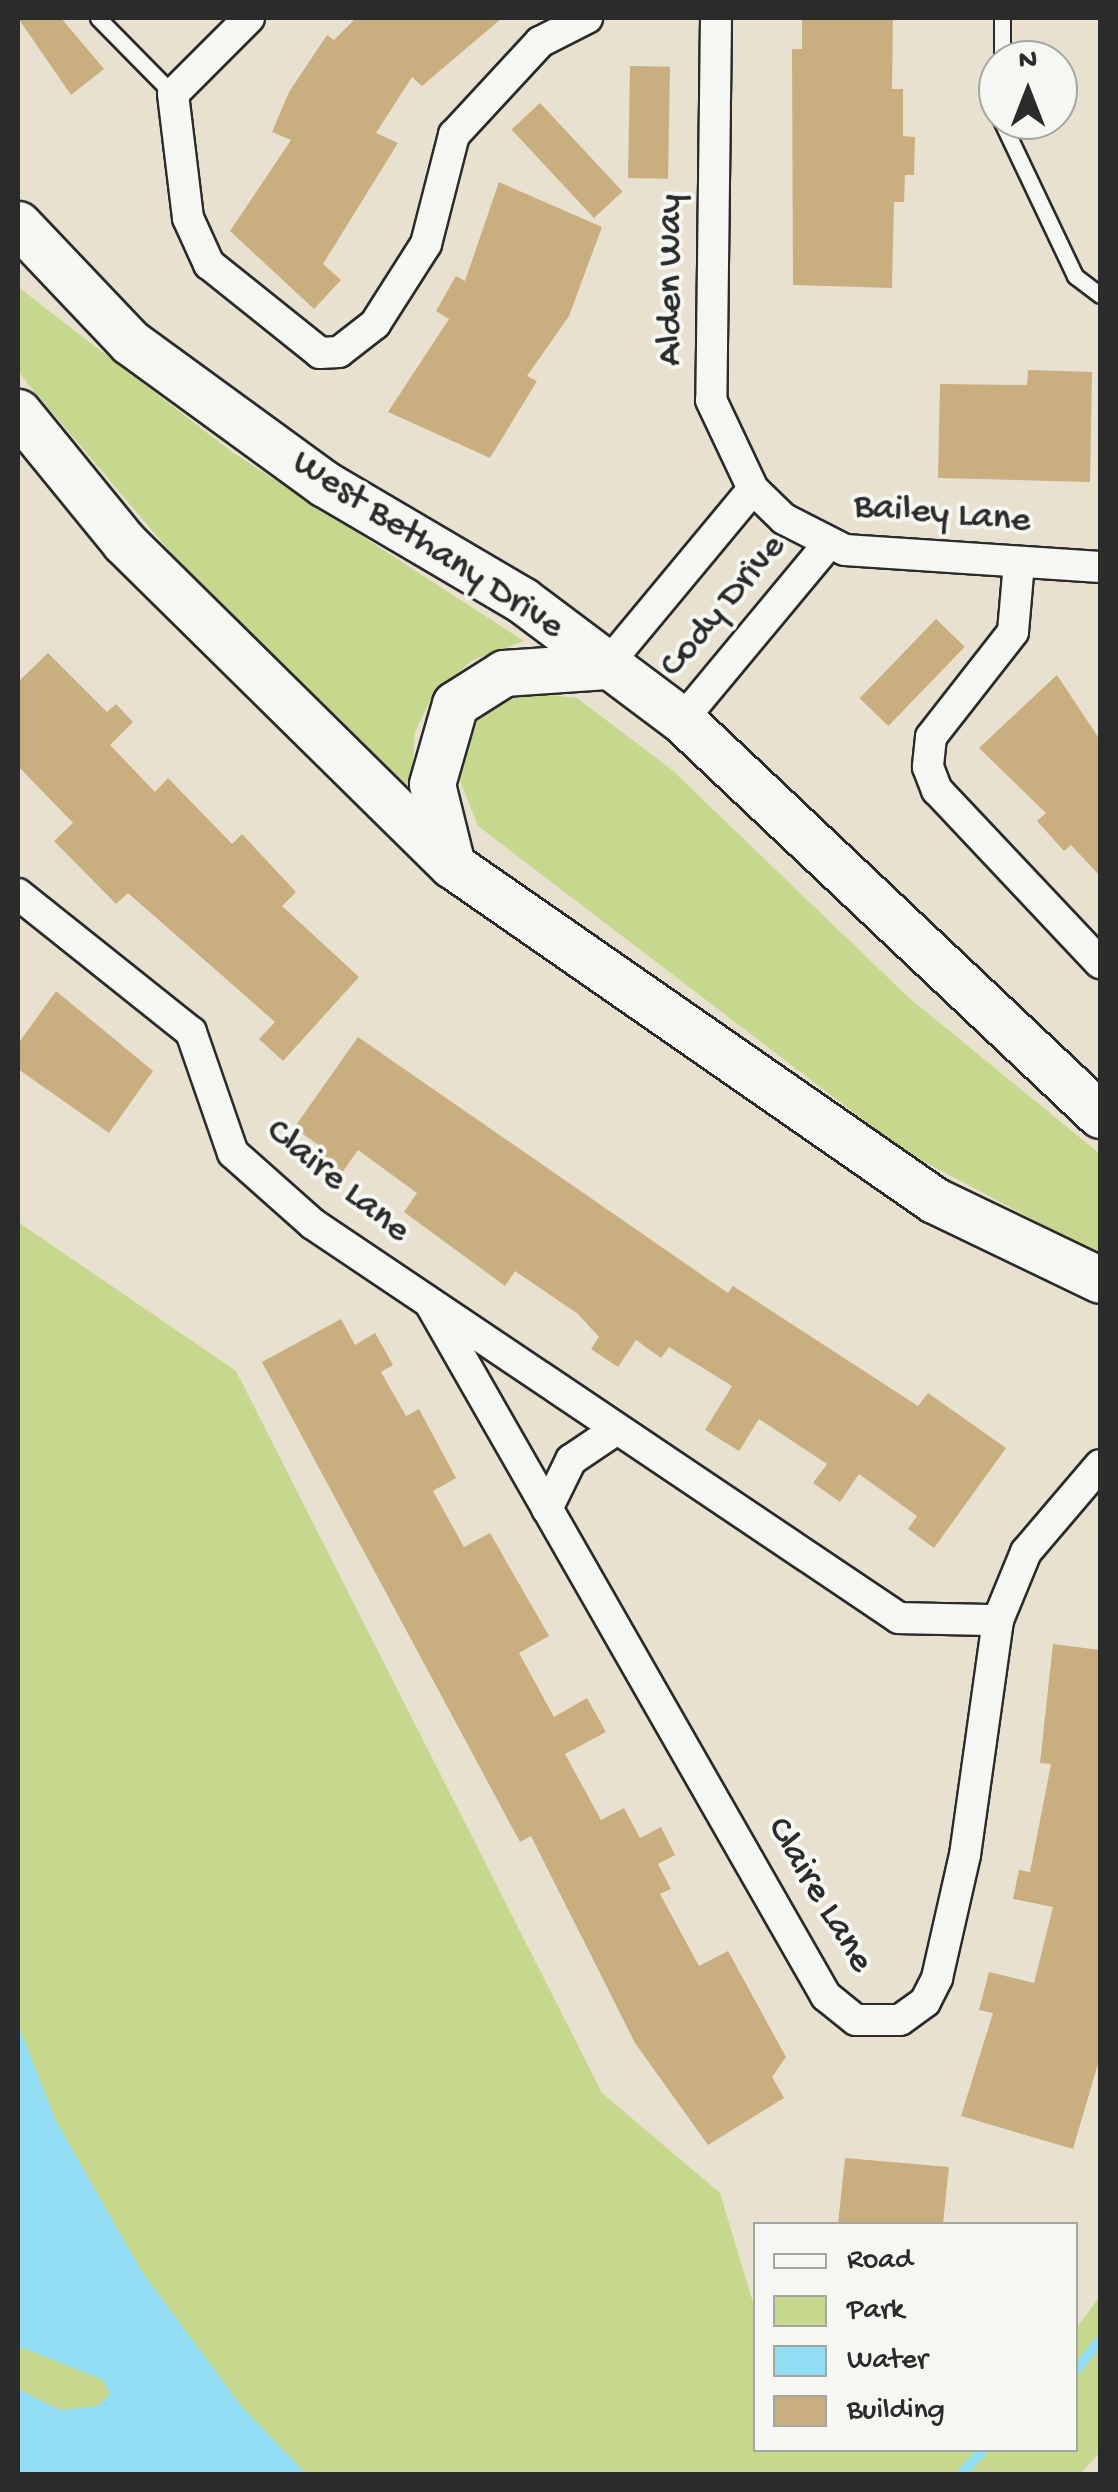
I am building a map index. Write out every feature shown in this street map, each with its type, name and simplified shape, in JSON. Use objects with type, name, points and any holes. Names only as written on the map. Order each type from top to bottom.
[{"type":"main road","name":"West Bethany Drive","points":[[18,224],[130,342],[326,484],[522,600],[682,720],[1100,1115]]},
{"type":"main road","points":[[18,412],[124,542],[452,865],[934,1200],[1100,1281]]},
{"type":"main road","points":[[452,865],[432,784],[455,704],[504,673],[606,666]]},
{"type":"street","points":[[249,18],[173,94],[175,150],[209,264],[304,348],[339,352],[375,324],[426,244],[454,136],[540,42],[587,18]]},
{"type":"street","name":"Alden Way","points":[[716,18],[711,400],[753,489],[784,519]]},
{"type":"street","name":"Cody Drive","points":[[606,666],[753,489]]},
{"type":"street","name":"Bailey Lane","points":[[784,519],[828,544],[879,558],[1100,566]]},
{"type":"street","name":"Cody Drive","points":[[682,720],[828,544]]},
{"type":"street","points":[[1019,563],[1013,632],[931,738],[928,767],[937,790],[1100,963]]},
{"type":"street","name":"Claire Lane","points":[[18,894],[191,1032],[233,1153],[312,1224],[898,1618],[998,1620]]},
{"type":"street","name":"Claire Lane","points":[[431,1305],[826,1996],[856,2020],[900,2020],[925,2002],[938,1978],[966,1855],[998,1620],[1026,1552],[1099,1461]]},
{"type":"street","points":[[547,1509],[570,1460],[616,1429]]},
{"type":"lane","points":[[98,18],[173,94]]},
{"type":"lane","points":[[1010,140],[1075,276],[1100,296]]},
{"type":"green space","points":[[18,287],[232,452],[524,641],[473,660],[433,694],[415,732],[411,789],[189,574],[28,384],[18,370]]},
{"type":"green space","points":[[522,692],[577,698],[672,770],[908,997],[1100,1154],[1100,1255],[904,1151],[478,826],[460,781],[463,736],[480,713]]},
{"type":"green space","points":[[18,1222],[236,1371],[602,2093],[720,2193],[753,2302],[753,2452],[1078,2452],[1078,2326],[1100,2296],[1100,2452],[1080,2474],[18,2474]]},
{"type":"water","points":[[18,2024],[55,2119],[142,2272],[242,2407],[306,2474],[18,2474],[18,2389],[60,2410],[98,2406],[110,2394],[103,2380],[18,2346]]},
{"type":"building","points":[[18,18],[61,18],[104,69],[71,95]]},
{"type":"building","points":[[356,18],[502,18],[422,86],[412,77],[376,133],[398,143],[323,264],[341,280],[314,309],[230,231],[291,140],[272,132],[289,92],[327,35],[334,40]]},
{"type":"building","points":[[802,18],[893,18],[892,89],[903,89],[903,136],[915,137],[914,175],[905,175],[904,202],[894,202],[892,288],[793,285],[792,49],[802,49]]},
{"type":"building","points":[[630,66],[670,67],[668,179],[628,178]]},
{"type":"building","points":[[540,103],[623,191],[594,218],[511,130]]},
{"type":"building","points":[[499,182],[602,227],[569,316],[527,376],[537,381],[490,458],[388,412],[449,319],[436,311],[456,276],[465,281]]},
{"type":"building","points":[[1028,370],[1092,372],[1090,482],[938,478],[940,384],[1027,385]]},
{"type":"building","points":[[936,619],[965,647],[888,726],[860,698]]},
{"type":"building","points":[[48,653],[107,712],[116,704],[133,722],[110,745],[155,792],[168,778],[232,844],[242,834],[296,892],[282,906],[359,977],[283,1061],[259,1039],[275,1022],[128,893],[116,904],[54,841],[73,823],[18,766],[18,682]]},
{"type":"building","points":[[1057,675],[1100,740],[1100,876],[1071,845],[1064,851],[1037,821],[1046,813],[979,748]]},
{"type":"building","points":[[56,991],[153,1071],[109,1133],[18,1069],[18,1044]]},
{"type":"building","points":[[358,1037],[728,1293],[733,1286],[918,1406],[928,1393],[1006,1448],[934,1548],[908,1529],[917,1516],[859,1474],[840,1502],[813,1483],[827,1464],[759,1419],[739,1451],[705,1430],[732,1386],[669,1347],[661,1358],[636,1340],[618,1367],[591,1349],[599,1337],[578,1314],[515,1271],[505,1286],[404,1212],[417,1193],[358,1150],[339,1177],[314,1159],[323,1148],[294,1128]]},
{"type":"building","points":[[341,1319],[355,1345],[375,1333],[393,1365],[381,1372],[406,1416],[419,1409],[456,1478],[433,1491],[464,1547],[490,1533],[549,1636],[519,1653],[554,1717],[587,1698],[606,1732],[565,1754],[601,1820],[624,1808],[640,1838],[661,1827],[675,1855],[658,1864],[671,1889],[660,1894],[699,1966],[728,1951],[786,2057],[772,2077],[784,2098],[708,2145],[635,2043],[531,1836],[520,1842],[262,1362]]},
{"type":"building","points":[[1053,1644],[1100,1650],[1100,2057],[1073,2149],[961,2116],[993,2013],[979,2010],[989,1972],[1034,1983],[1053,1907],[1013,1899],[1019,1870],[1030,1872],[1051,1764],[1040,1763]]},
{"type":"building","points":[[845,2158],[949,2167],[943,2222],[838,2222]]},
{"type":"waterway","points":[[1078,2368],[1100,2340]]},
{"type":"waterway","points":[[961,2474],[981,2452]]}]
